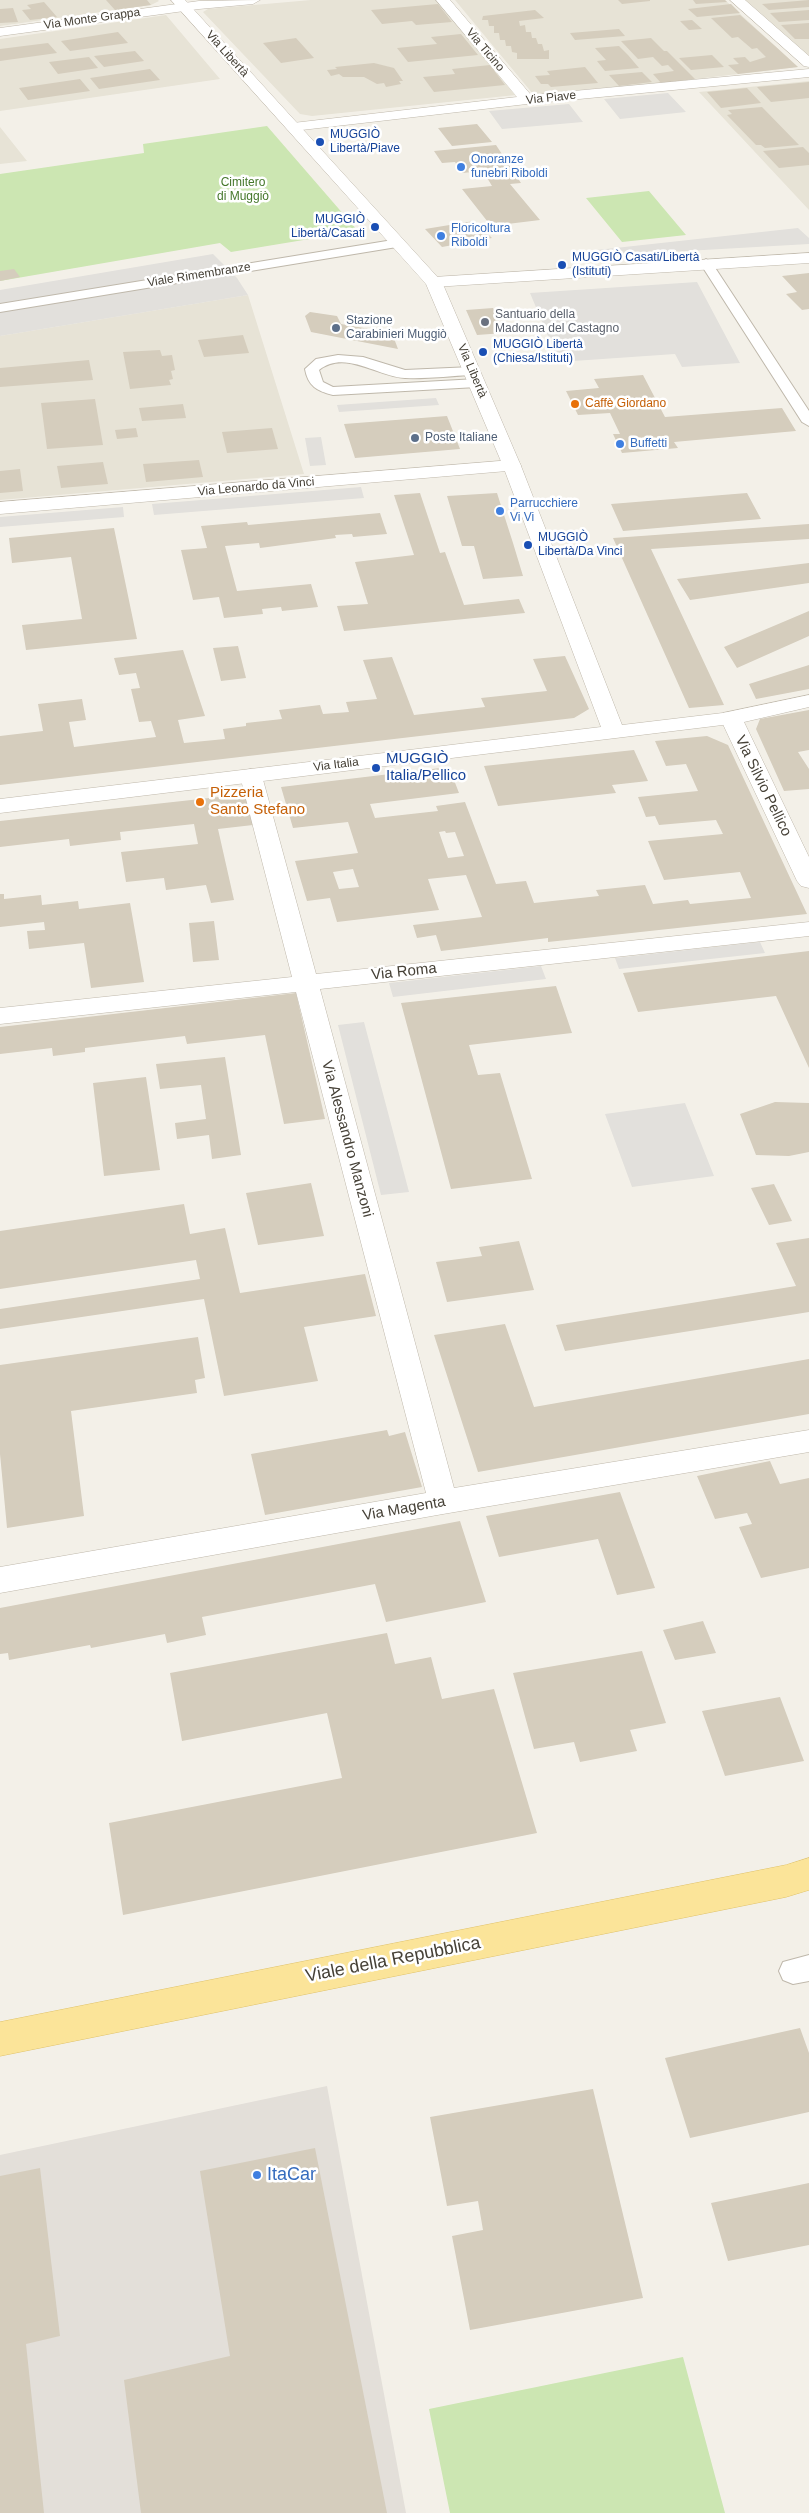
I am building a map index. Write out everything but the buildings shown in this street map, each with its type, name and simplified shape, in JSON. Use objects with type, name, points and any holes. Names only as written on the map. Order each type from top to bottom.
[{"type":"main road","name":"Viale della Repubblica","points":[[0,2039],[801,1878]]},
{"type":"street","name":"Via Monte Grappa","points":[[0,32],[181,3],[253,0]]},
{"type":"street","name":"Via Ticino","points":[[443,0],[527,100]]},
{"type":"street","points":[[737,0],[809,63]]},
{"type":"street","name":"Via Libertà","points":[[181,3],[434,282],[512,466],[614,733]]},
{"type":"street","name":"Via Piave","points":[[293,127],[527,100],[809,73]]},
{"type":"street","points":[[434,282],[706,263],[809,258]]},
{"type":"street","name":"Via Leonardo da Vinci","points":[[0,508],[512,466]]},
{"type":"street","name":"Via Italia","points":[[0,806],[731,718],[809,701]]},
{"type":"street","name":"Via Silvio Pellico","points":[[731,718],[809,881]]},
{"type":"street","name":"Via Alessandro Manzoni","points":[[251,776],[443,1502]]},
{"type":"street","name":"Via Roma","points":[[0,1016],[809,928]]},
{"type":"street","name":"Via Magenta","points":[[0,1580],[443,1502],[809,1441]]},
{"type":"lane","name":"Viale Rimembranze","points":[[0,308],[399,243]]},
{"type":"lane","points":[[706,263],[809,422]]},
{"type":"lane","points":[[338,359],[363,361],[404,374],[475,377],[333,391],[321,388],[313,380],[312,369],[321,362],[338,359]]},
{"type":"shaded area","points":[[0,0],[159,1],[151,5],[0,26]]},
{"type":"shaded area","points":[[311,0],[438,0],[516,95],[312,116],[300,114],[203,12],[208,9]]},
{"type":"shaded area","points":[[455,0],[725,0],[798,67],[661,83],[533,94]]},
{"type":"shaded area","points":[[745,0],[809,0],[809,57],[803,51]]},
{"type":"shaded area","points":[[166,15],[220,79],[0,111],[0,39]]},
{"type":"shaded area","points":[[809,81],[809,210],[699,92]]},
{"type":"shaded area","points":[[668,93],[686,112],[620,119],[604,99]]},
{"type":"shaded area","points":[[569,104],[583,122],[502,129],[489,111]]},
{"type":"shaded area","points":[[0,127],[27,161],[0,164]]},
{"type":"shaded area","points":[[798,228],[809,238],[809,244],[598,256],[597,250]]},
{"type":"shaded area","points":[[213,254],[237,278],[248,295],[0,336],[0,290]]},
{"type":"shaded area","points":[[697,282],[740,363],[682,367],[675,354],[559,362],[530,293]]},
{"type":"shaded area","points":[[248,295],[304,474],[0,500],[0,336]]},
{"type":"shaded area","points":[[436,398],[439,405],[339,412],[337,405]]},
{"type":"shaded area","points":[[321,437],[326,465],[310,466],[305,438]]},
{"type":"shaded area","points":[[361,487],[364,498],[154,515],[152,504]]},
{"type":"shaded area","points":[[123,507],[124,517],[0,527],[0,517]]},
{"type":"shaded area","points":[[760,942],[765,953],[619,969],[615,958]]},
{"type":"shaded area","points":[[541,966],[546,979],[393,997],[389,983]]},
{"type":"shaded area","points":[[364,1022],[409,1192],[381,1195],[338,1025]]},
{"type":"shaded area","points":[[685,1103],[714,1176],[632,1187],[605,1114]]},
{"type":"shaded area","points":[[327,2086],[406,2513],[0,2513],[0,2155]]},
{"type":"green space","name":"Cimitero di Muggiò","points":[[267,126],[358,231],[231,252],[220,243],[0,281],[0,174],[144,153],[143,144]]},
{"type":"green space","points":[[649,191],[686,235],[622,242],[586,198]]},
{"type":"green space","points":[[683,2357],[725,2513],[450,2513],[429,2409]]},
{"type":"place","name":"MUGGIÒ Libertà/Piave","points":[[320,142]]},
{"type":"place","name":"Onoranze funebri Riboldi","points":[[461,167]]},
{"type":"place","name":"MUGGIÒ Libertà/Casati","points":[[375,227]]},
{"type":"place","name":"Floricoltura Riboldi","points":[[441,236]]},
{"type":"place","name":"MUGGIÒ Casati/Libertà (Istituti)","points":[[562,265]]},
{"type":"place","name":"Santuario della Madonna del Castagno","points":[[485,322]]},
{"type":"place","name":"Stazione Carabinieri Muggiò","points":[[336,328]]},
{"type":"place","name":"MUGGIÒ Libertà (Chiesa/Istituti)","points":[[483,352]]},
{"type":"place","name":"Caffè Giordano","points":[[575,404]]},
{"type":"place","name":"Poste Italiane","points":[[415,438]]},
{"type":"place","name":"Buffetti","points":[[620,444]]},
{"type":"place","name":"Parrucchiere Vi Vi","points":[[500,511]]},
{"type":"place","name":"MUGGIÒ Libertà/Da Vinci","points":[[528,545]]},
{"type":"place","name":"MUGGIÒ Italia/Pellico","points":[[376,768]]},
{"type":"place","name":"Pizzeria Santo Stefano","points":[[200,802]]},
{"type":"place","name":"ItaCar","points":[[257,2175]]}]
